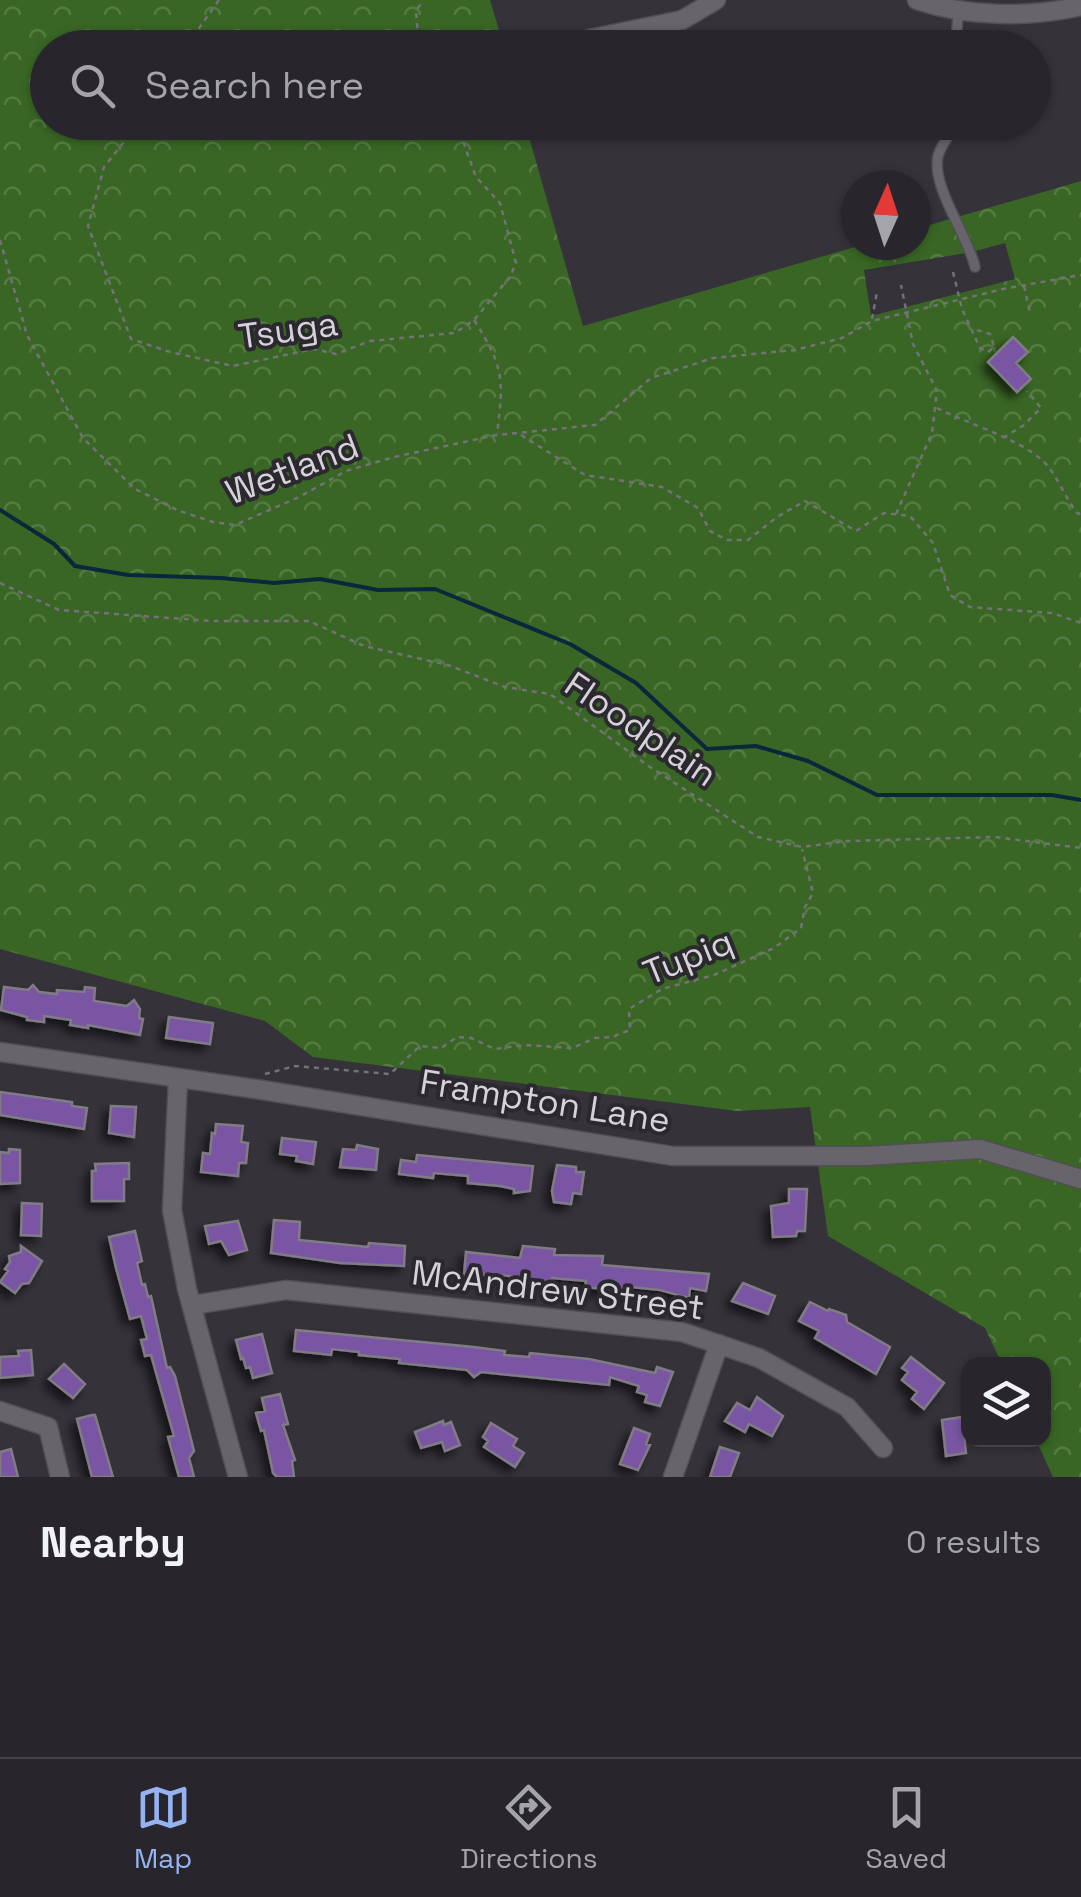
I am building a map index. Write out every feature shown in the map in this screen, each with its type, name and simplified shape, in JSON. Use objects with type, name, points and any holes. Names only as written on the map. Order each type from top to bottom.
[{"type":"street","points":[[633,30],[682,20],[716,0]]},
{"type":"street","points":[[917,0],[958,12],[1033,12],[1081,6]]},
{"type":"street","name":"Frampton Lane","points":[[0,1052],[673,1156],[866,1156],[980,1150],[1081,1179]]},
{"type":"street","points":[[178,1078],[172,1210],[187,1290],[238,1477]]},
{"type":"street","name":"McAndrew Street","points":[[193,1305],[286,1290],[682,1332],[759,1358],[847,1407],[883,1448]]},
{"type":"street","points":[[674,1477],[720,1344]]},
{"type":"street","points":[[0,1412],[48,1427],[60,1477]]},
{"type":"lane","points":[[957,30],[958,12]]},
{"type":"lane","points":[[947,140],[938,156],[938,173],[976,267]]},
{"type":"path","points":[[198,30],[219,0]]},
{"type":"path","points":[[418,30],[416,11],[423,0]]},
{"type":"path","name":"Tsuga","points":[[127,140],[104,167],[88,226],[131,340],[234,366],[314,349],[336,354],[370,341],[455,333],[474,320]]},
{"type":"path","points":[[463,140],[476,177],[500,203],[516,263],[510,278],[474,320],[498,358],[502,398],[497,435]]},
{"type":"path","name":"Wetland","points":[[0,240],[27,335],[83,438],[134,489],[177,510],[234,525],[346,472],[394,457],[497,435],[595,425],[651,378],[712,358],[794,350],[842,338],[872,320],[1081,274]]},
{"type":"path","points":[[953,272],[960,300],[984,351],[994,347],[990,334],[974,329]]},
{"type":"path","points":[[1023,285],[1030,313]]},
{"type":"path","points":[[896,514],[932,432],[937,391],[913,344],[901,286]]},
{"type":"path","points":[[872,320],[876,292]]},
{"type":"path","points":[[1001,438],[1024,425],[1041,408],[1028,391]]},
{"type":"path","points":[[935,407],[1045,463],[1065,499],[1078,514],[1081,512]]},
{"type":"path","points":[[520,434],[584,475],[662,486],[698,508],[710,531],[727,540],[748,540],[777,516],[805,501],[856,531],[884,512],[910,516],[934,543],[950,595],[970,606],[1052,613],[1081,623]]},
{"type":"path","name":"Floodplain","points":[[0,584],[59,610],[212,621],[309,621],[364,646],[448,665],[505,686],[550,694],[647,765],[758,836],[802,847],[847,841],[995,837],[1081,848]]},
{"type":"path","name":"Tupiq","points":[[256,1089],[258,1076],[295,1066],[390,1074],[420,1046],[441,1048],[457,1037],[471,1038],[495,1050],[526,1045],[572,1048],[630,1030],[630,1009],[662,989],[714,975],[774,948],[801,928],[804,908],[813,893],[802,847]]},
{"type":"green space","points":[[0,0],[490,0],[499,30],[30,30],[30,140],[530,140],[583,326],[841,251],[841,260],[924,260],[864,270],[871,316],[1015,279],[1005,243],[931,259],[931,225],[1081,181],[1081,1477],[1053,1477],[1039,1447],[1051,1447],[1051,1357],[999,1357],[985,1328],[828,1236],[810,1107],[737,1111],[313,1057],[265,1021],[0,949]]},
{"type":"building","points":[[1013,337],[1028,352],[1016,363],[1031,379],[1017,392],[988,362]]},
{"type":"building","points":[[33,985],[39,992],[57,994],[57,990],[84,992],[85,987],[95,988],[94,1001],[127,1006],[134,1000],[140,1009],[139,1018],[143,1019],[140,1035],[70,1025],[71,1020],[44,1016],[44,1022],[27,1020],[1,1010],[4,987],[28,990]]},
{"type":"building","points":[[169,1017],[213,1023],[210,1044],[166,1038]]},
{"type":"building","points":[[0,1092],[72,1102],[72,1106],[87,1108],[84,1129],[0,1115]]},
{"type":"building","points":[[111,1106],[136,1107],[134,1137],[109,1133]]},
{"type":"building","points":[[216,1124],[243,1126],[241,1142],[248,1143],[246,1163],[239,1163],[238,1176],[201,1172],[203,1153],[210,1154]]},
{"type":"building","points":[[282,1138],[316,1142],[313,1164],[296,1161],[297,1156],[280,1154]]},
{"type":"building","points":[[357,1145],[378,1149],[376,1170],[340,1167],[343,1149],[356,1150]]},
{"type":"building","points":[[9,1149],[20,1150],[20,1183],[0,1184],[0,1152],[9,1153]]},
{"type":"building","points":[[417,1155],[533,1166],[530,1191],[514,1193],[514,1189],[468,1183],[468,1176],[434,1173],[433,1178],[399,1174],[401,1160],[416,1162]]},
{"type":"building","points":[[129,1163],[124,1201],[92,1201],[95,1164]]},
{"type":"building","points":[[557,1165],[584,1172],[581,1194],[573,1193],[571,1204],[554,1202]]},
{"type":"building","points":[[789,1189],[807,1189],[805,1231],[797,1231],[796,1236],[773,1237],[771,1206],[789,1203]]},
{"type":"building","points":[[22,1203],[42,1204],[41,1236],[21,1235]]},
{"type":"building","points":[[274,1220],[300,1222],[299,1240],[368,1247],[369,1243],[405,1246],[404,1266],[340,1263],[271,1253]]},
{"type":"building","points":[[238,1221],[247,1250],[229,1255],[221,1241],[209,1244],[205,1226]]},
{"type":"building","points":[[135,1231],[142,1261],[137,1263],[142,1285],[151,1296],[167,1368],[175,1376],[194,1451],[189,1458],[194,1477],[179,1477],[168,1437],[174,1436],[151,1355],[145,1356],[141,1340],[147,1339],[141,1316],[130,1319],[116,1268],[109,1237]]},
{"type":"building","points":[[21,1246],[42,1261],[29,1283],[22,1284],[15,1293],[0,1282],[8,1271],[5,1269],[9,1256],[21,1252]]},
{"type":"building","points":[[523,1246],[555,1249],[554,1255],[603,1256],[602,1265],[709,1274],[706,1291],[690,1288],[689,1298],[660,1290],[631,1287],[627,1292],[585,1287],[586,1281],[552,1278],[552,1283],[502,1275],[464,1275],[466,1252],[520,1258]]},
{"type":"building","points":[[743,1283],[775,1296],[768,1314],[732,1301]]},
{"type":"building","points":[[810,1302],[846,1315],[847,1322],[890,1347],[876,1374],[815,1338],[819,1331],[799,1321]]},
{"type":"building","points":[[296,1330],[474,1347],[505,1351],[504,1355],[529,1357],[530,1353],[589,1359],[655,1373],[657,1367],[673,1372],[660,1406],[645,1402],[647,1395],[637,1392],[639,1386],[610,1377],[609,1385],[481,1372],[474,1377],[467,1370],[399,1363],[400,1359],[359,1352],[332,1349],[331,1355],[294,1351]]},
{"type":"building","points":[[262,1334],[272,1373],[253,1378],[250,1367],[246,1368],[241,1359],[236,1340]]},
{"type":"building","points":[[31,1350],[33,1375],[0,1378],[0,1357],[19,1356],[18,1351]]},
{"type":"building","points":[[911,1357],[944,1383],[924,1409],[912,1399],[917,1392],[902,1380],[908,1372],[902,1368]]},
{"type":"building","points":[[64,1364],[85,1384],[73,1398],[49,1379]]},
{"type":"building","points":[[280,1394],[288,1424],[283,1425],[295,1460],[294,1477],[277,1477],[273,1473],[264,1430],[261,1431],[256,1413],[265,1411],[262,1398]]},
{"type":"building","points":[[757,1397],[783,1416],[772,1436],[749,1424],[745,1432],[725,1421],[737,1403],[750,1410]]},
{"type":"building","points":[[95,1415],[113,1477],[92,1477],[77,1419]]},
{"type":"building","points":[[961,1417],[961,1447],[965,1447],[966,1453],[946,1456],[942,1420]]},
{"type":"building","points":[[443,1421],[444,1425],[451,1422],[460,1445],[445,1451],[442,1442],[421,1448],[415,1432]]},
{"type":"building","points":[[491,1423],[517,1439],[513,1446],[524,1453],[515,1467],[484,1447],[488,1441],[483,1437]]},
{"type":"building","points":[[634,1428],[650,1434],[646,1444],[650,1445],[638,1470],[620,1464]]},
{"type":"building","points":[[720,1447],[739,1453],[730,1477],[710,1477]]},
{"type":"building","points":[[11,1449],[18,1477],[0,1477],[0,1452]]},
{"type":"waterway","points":[[0,510],[54,544],[75,566],[128,575],[274,583],[320,579],[378,590],[435,589],[570,644],[636,683],[707,749],[756,746],[808,761],[877,795],[1052,795],[1081,800]]}]
